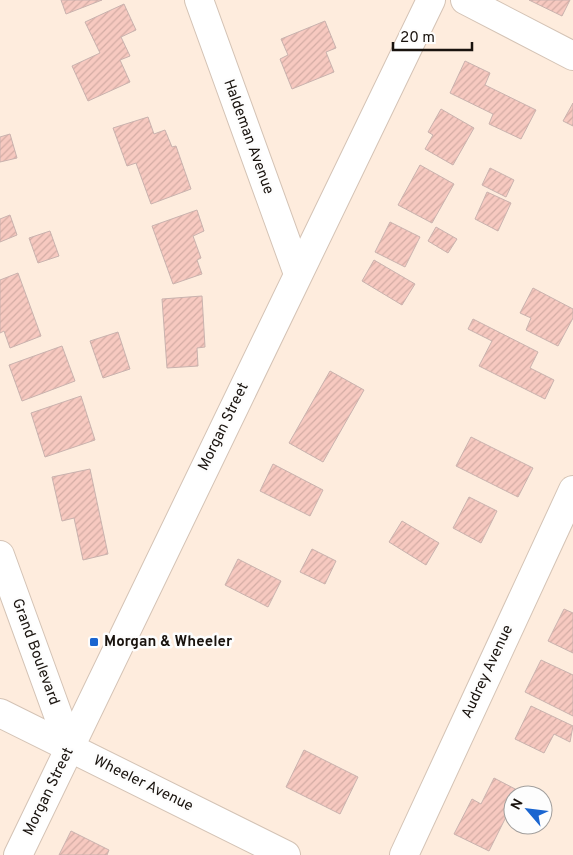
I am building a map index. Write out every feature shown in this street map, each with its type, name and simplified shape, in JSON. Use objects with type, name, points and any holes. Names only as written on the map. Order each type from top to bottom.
[{"type":"street","name":"Haldeman Avenue","points":[[198,0],[298,274]]},
{"type":"street","name":"Morgan Street","points":[[18,855],[431,0]]},
{"type":"street","points":[[465,0],[573,56]]},
{"type":"street","name":"Audrey Avenue","points":[[404,855],[573,490]]},
{"type":"street","name":"Grand Boulevard","points":[[0,555],[70,748]]},
{"type":"street","name":"Wheeler Avenue","points":[[0,713],[286,855]]},
{"type":"building","points":[[61,0],[102,0],[66,14]]},
{"type":"building","points":[[529,0],[570,0],[562,16]]},
{"type":"building","points":[[124,4],[136,30],[121,37],[130,56],[120,60],[130,82],[88,101],[72,66],[100,53],[85,22]]},
{"type":"building","points":[[325,21],[336,48],[326,52],[334,72],[292,89],[280,59],[288,55],[281,39]]},
{"type":"building","points":[[465,61],[490,73],[485,85],[536,110],[521,139],[489,124],[493,114],[450,93]]},
{"type":"building","points":[[573,103],[573,126],[563,121]]},
{"type":"building","points":[[441,109],[474,128],[453,165],[425,149],[433,135],[428,132]]},
{"type":"building","points":[[148,117],[154,134],[165,130],[172,147],[176,146],[191,189],[151,204],[136,163],[127,166],[113,128]]},
{"type":"building","points":[[10,134],[17,158],[0,162],[0,137]]},
{"type":"building","points":[[420,165],[454,184],[432,223],[398,205]]},
{"type":"building","points":[[490,168],[514,180],[506,197],[482,185]]},
{"type":"building","points":[[487,192],[511,203],[498,231],[475,219]]},
{"type":"building","points":[[197,210],[204,231],[193,236],[201,258],[197,260],[202,274],[173,284],[152,226]]},
{"type":"building","points":[[10,215],[17,235],[0,242],[0,219]]},
{"type":"building","points":[[390,222],[420,237],[405,267],[375,252]]},
{"type":"building","points":[[436,227],[457,239],[448,253],[428,241]]},
{"type":"building","points":[[50,231],[59,256],[38,263],[29,238]]},
{"type":"building","points":[[374,260],[415,284],[402,305],[362,281]]},
{"type":"building","points":[[18,273],[41,336],[10,348],[4,331],[0,333],[0,280]]},
{"type":"building","points":[[533,288],[573,309],[573,318],[558,346],[526,330],[531,318],[520,313]]},
{"type":"building","points":[[202,296],[205,347],[197,348],[198,366],[167,368],[162,299]]},
{"type":"building","points":[[473,319],[538,352],[530,368],[554,380],[545,399],[479,366],[492,341],[468,329]]},
{"type":"building","points":[[118,332],[130,369],[103,378],[90,341]]},
{"type":"building","points":[[62,346],[75,381],[22,401],[9,365]]},
{"type":"building","points":[[330,371],[364,390],[323,462],[289,443]]},
{"type":"building","points":[[81,396],[95,440],[45,457],[31,413]]},
{"type":"building","points":[[471,437],[533,468],[518,497],[456,466]]},
{"type":"building","points":[[273,464],[323,490],[310,516],[260,491]]},
{"type":"building","points":[[90,469],[108,554],[83,560],[74,518],[62,521],[52,477]]},
{"type":"building","points":[[469,497],[497,511],[481,543],[453,528]]},
{"type":"building","points":[[402,521],[439,543],[426,565],[389,542]]},
{"type":"building","points":[[312,549],[336,561],[325,584],[300,572]]},
{"type":"building","points":[[238,559],[281,581],[268,607],[225,585]]},
{"type":"building","points":[[564,609],[573,613],[573,653],[548,641]]},
{"type":"building","points":[[541,660],[573,675],[573,716],[525,692]]},
{"type":"building","points":[[531,706],[573,726],[570,742],[554,734],[544,753],[515,739]]},
{"type":"building","points":[[304,750],[358,777],[340,814],[286,787]]},
{"type":"building","points":[[494,778],[507,785],[503,785],[503,823],[489,851],[454,834],[472,799],[481,804]]},
{"type":"building","points":[[71,831],[109,850],[107,855],[59,855]]},
{"type":"place","name":"Morgan & Wheeler","points":[[94,642]]}]
